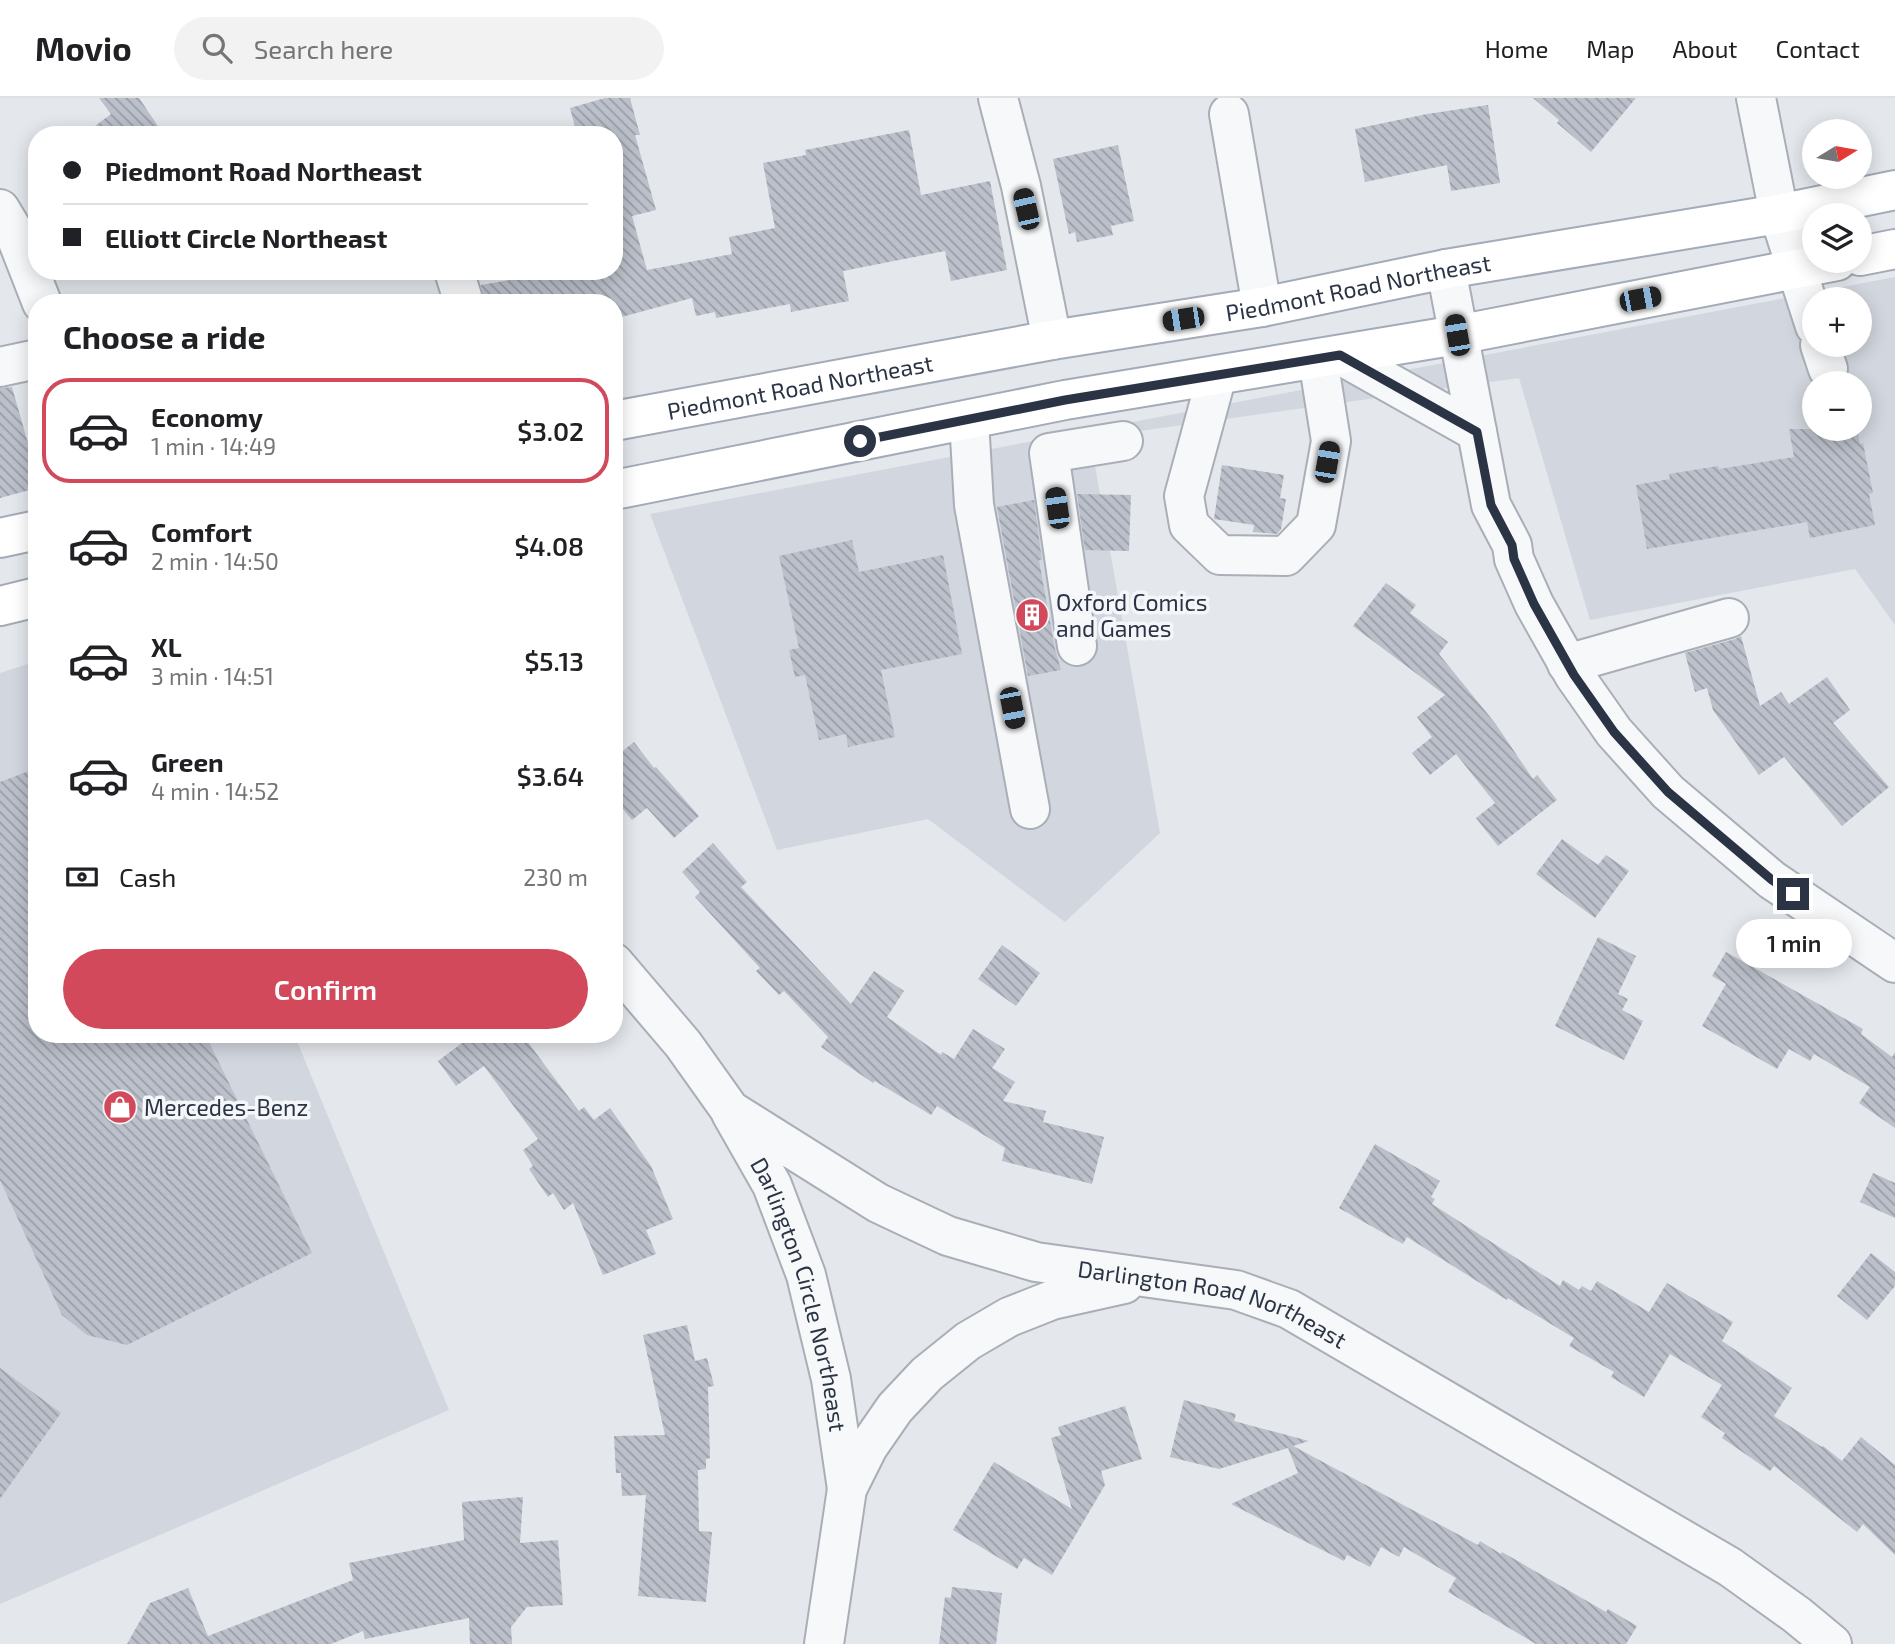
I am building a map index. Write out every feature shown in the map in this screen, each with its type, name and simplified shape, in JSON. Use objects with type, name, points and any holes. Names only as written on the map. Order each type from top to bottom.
[{"type":"main road","name":"Piedmont Road Northeast","points":[[623,419],[1052,340],[1262,307],[1446,270],[1779,215],[1895,190]]},
{"type":"main road","points":[[1872,254],[1895,249]]},
{"type":"main road","points":[[623,488],[1043,405],[1457,335],[1802,268]]},
{"type":"main road","points":[[0,538],[28,532]]},
{"type":"main road","points":[[0,606],[28,599]]},
{"type":"street","points":[[998,98],[1024,198],[1052,340]]},
{"type":"street","points":[[1756,98],[1779,215],[1803,287]]},
{"type":"street","points":[[1229,114],[1262,307]]},
{"type":"street","points":[[0,209],[15,234],[28,267]]},
{"type":"street","points":[[1446,270],[1491,505],[1512,545],[1514,559],[1534,604],[1567,664],[1614,732],[1668,792],[1772,880],[1895,963]]},
{"type":"street","points":[[1217,375],[1184,496],[1189,525],[1220,555],[1286,556],[1316,524],[1331,441],[1329,357],[1477,432]]},
{"type":"street","points":[[0,367],[28,361]]},
{"type":"street","points":[[1043,405],[1077,646]]},
{"type":"street","points":[[969,419],[974,505],[1031,809]]},
{"type":"street","points":[[1049,453],[1123,441]]},
{"type":"street","points":[[1567,664],[1729,618]]},
{"type":"street","name":"Darlington Road Northeast","points":[[623,974],[682,1044],[730,1110],[878,1203],[948,1236],[1036,1262],[1236,1290],[1289,1308],[1730,1567],[1832,1644]]},
{"type":"street","name":"Darlington Circle Northeast","points":[[730,1110],[772,1185],[806,1275],[831,1379],[847,1489],[824,1644]]},
{"type":"street","name":"Darlington Circle Northeast","points":[[847,1489],[868,1447],[895,1408],[927,1374],[968,1341],[1009,1317],[1052,1300],[1157,1279]]},
{"type":"shaded area","points":[[1895,277],[1895,625],[1855,569],[1590,620],[1519,378],[1090,438],[1160,833],[1065,922],[928,819],[777,850],[650,514],[1802,295],[1802,357],[1872,357],[1872,287],[1842,287]]},
{"type":"shaded area","points":[[28,664],[28,1043],[298,1043],[449,1410],[0,1604],[0,673]]},
{"type":"building","points":[[99,98],[139,98],[158,126],[95,126],[111,114]]},
{"type":"building","points":[[605,98],[630,98],[640,135],[635,135],[656,210],[632,216],[647,270],[732,254],[729,237],[775,228],[763,163],[806,155],[805,150],[909,130],[921,195],[990,181],[1007,270],[951,281],[945,251],[843,271],[849,301],[791,312],[790,304],[716,318],[715,312],[696,316],[692,298],[623,317],[623,294],[483,294],[481,285],[510,280],[623,280],[623,126],[575,126],[570,108]]},
{"type":"building","points":[[1533,98],[1636,98],[1591,152]]},
{"type":"building","points":[[1488,105],[1500,183],[1451,191],[1447,165],[1365,182],[1355,129]]},
{"type":"building","points":[[1118,145],[1134,221],[1111,226],[1113,235],[1077,242],[1075,232],[1069,234],[1053,159]]},
{"type":"building","points":[[12,387],[28,443],[28,490],[0,498],[0,388]]},
{"type":"building","points":[[1789,429],[1802,429],[1802,441],[1863,443],[1873,493],[1869,494],[1875,525],[1810,538],[1807,522],[1647,549],[1636,485],[1670,479],[1669,474],[1794,457]]},
{"type":"building","points":[[1222,465],[1284,475],[1280,498],[1286,499],[1281,529],[1277,534],[1253,532],[1254,525],[1214,519]]},
{"type":"building","points":[[1077,494],[1131,495],[1129,551],[1085,550]]},
{"type":"building","name":"Oxford Comics and Games","points":[[1034,500],[1042,560],[1039,560],[1061,670],[1028,676],[997,507]]},
{"type":"building","points":[[852,540],[859,572],[943,555],[962,654],[881,670],[895,737],[848,747],[846,734],[819,740],[805,675],[795,677],[789,650],[799,648],[779,556]]},
{"type":"building","points":[[1386,583],[1416,605],[1410,613],[1448,642],[1439,654],[1495,723],[1533,779],[1537,775],[1557,800],[1498,846],[1476,818],[1495,803],[1456,754],[1430,775],[1412,753],[1432,737],[1417,717],[1445,695],[1353,626]]},
{"type":"building","points":[[1741,636],[1760,706],[1781,692],[1789,704],[1827,677],[1850,710],[1833,723],[1889,787],[1842,826],[1784,757],[1759,775],[1713,710],[1707,688],[1695,692],[1685,653]]},
{"type":"building","points":[[634,742],[654,768],[656,767],[699,816],[674,838],[647,808],[632,820],[623,809],[623,751]]},
{"type":"building","name":"Mercedes-Benz","points":[[28,771],[28,1043],[209,1043],[312,1253],[127,1345],[87,1335],[62,1315],[0,1180],[0,782]]},
{"type":"building","points":[[1562,839],[1598,865],[1606,855],[1629,871],[1595,918],[1536,874]]},
{"type":"building","points":[[713,843],[747,882],[741,887],[851,1004],[874,971],[904,991],[887,1017],[941,1055],[942,1052],[954,1059],[973,1029],[1005,1049],[992,1068],[1015,1082],[1003,1101],[1046,1111],[1043,1122],[1104,1137],[1092,1184],[1002,1161],[1005,1148],[937,1106],[931,1115],[875,1081],[873,1083],[821,1047],[828,1037],[784,991],[779,995],[756,971],[760,968],[695,897],[700,892],[682,872]]},
{"type":"building","points":[[1598,937],[1636,956],[1618,994],[1628,999],[1622,1010],[1643,1021],[1624,1060],[1555,1026]]},
{"type":"building","points":[[1002,945],[1040,973],[1016,1006],[978,979]]},
{"type":"building","points":[[1726,952],[1863,1029],[1861,1034],[1892,1057],[1895,1052],[1895,1128],[1859,1103],[1870,1087],[1814,1054],[1810,1061],[1789,1049],[1777,1069],[1702,1026],[1726,984],[1712,976]]},
{"type":"building","points":[[462,1043],[528,1043],[579,1111],[584,1107],[594,1120],[610,1108],[651,1166],[673,1219],[646,1230],[656,1254],[603,1275],[573,1203],[564,1210],[553,1193],[548,1197],[529,1169],[533,1166],[523,1150],[538,1139],[484,1066],[456,1086],[438,1061]]},
{"type":"building","points":[[1375,1144],[1440,1181],[1431,1197],[1435,1199],[1432,1204],[1560,1286],[1563,1280],[1579,1290],[1582,1286],[1591,1291],[1597,1281],[1649,1312],[1667,1283],[1733,1322],[1722,1341],[1792,1388],[1774,1416],[1842,1461],[1861,1437],[1895,1465],[1895,1555],[1863,1524],[1857,1532],[1774,1466],[1770,1471],[1722,1438],[1725,1433],[1701,1417],[1722,1385],[1670,1354],[1644,1397],[1611,1377],[1614,1372],[1569,1346],[1574,1338],[1508,1298],[1507,1300],[1407,1237],[1403,1244],[1339,1208]]},
{"type":"building","points":[[1873,1173],[1895,1183],[1895,1218],[1860,1202]]},
{"type":"building","points":[[1871,1253],[1895,1272],[1895,1286],[1867,1320],[1837,1296]]},
{"type":"building","points":[[687,1325],[695,1361],[707,1358],[714,1386],[708,1387],[710,1458],[706,1459],[706,1469],[698,1470],[699,1531],[712,1532],[706,1602],[638,1596],[646,1495],[622,1496],[621,1473],[616,1473],[614,1436],[665,1435],[643,1335]]},
{"type":"building","points":[[0,1368],[61,1413],[0,1499]]},
{"type":"building","points":[[1184,1400],[1236,1414],[1234,1421],[1309,1441],[1293,1446],[1478,1545],[1480,1541],[1501,1554],[1502,1552],[1606,1612],[1608,1609],[1637,1626],[1626,1644],[1536,1644],[1448,1592],[1456,1578],[1404,1547],[1399,1557],[1381,1547],[1370,1567],[1347,1555],[1344,1561],[1231,1504],[1298,1473],[1288,1448],[1219,1469],[1170,1457]]},
{"type":"building","points":[[1125,1406],[1142,1459],[1101,1471],[1105,1485],[1052,1575],[1024,1558],[1017,1569],[953,1530],[994,1462],[1072,1509],[1051,1438],[1061,1435],[1058,1427]]},
{"type":"building","points":[[523,1497],[520,1543],[558,1540],[563,1605],[527,1607],[511,1627],[512,1644],[470,1644],[469,1618],[365,1639],[363,1631],[331,1644],[127,1644],[150,1603],[188,1588],[208,1636],[353,1580],[349,1563],[464,1540],[462,1502]]},
{"type":"building","points":[[952,1587],[1002,1593],[996,1644],[939,1644],[945,1597],[951,1598]]},
{"type":"place","name":"Oxford Comics and Games","points":[[1032,615]]},
{"type":"place","name":"Mercedes-Benz","points":[[120,1107]]},
{"type":"route","points":[[860,441],[1065,400],[1340,355],[1477,432],[1491,505],[1512,545],[1514,559],[1534,604],[1574,675],[1614,732],[1668,792],[1772,880],[1793,894]]}]
